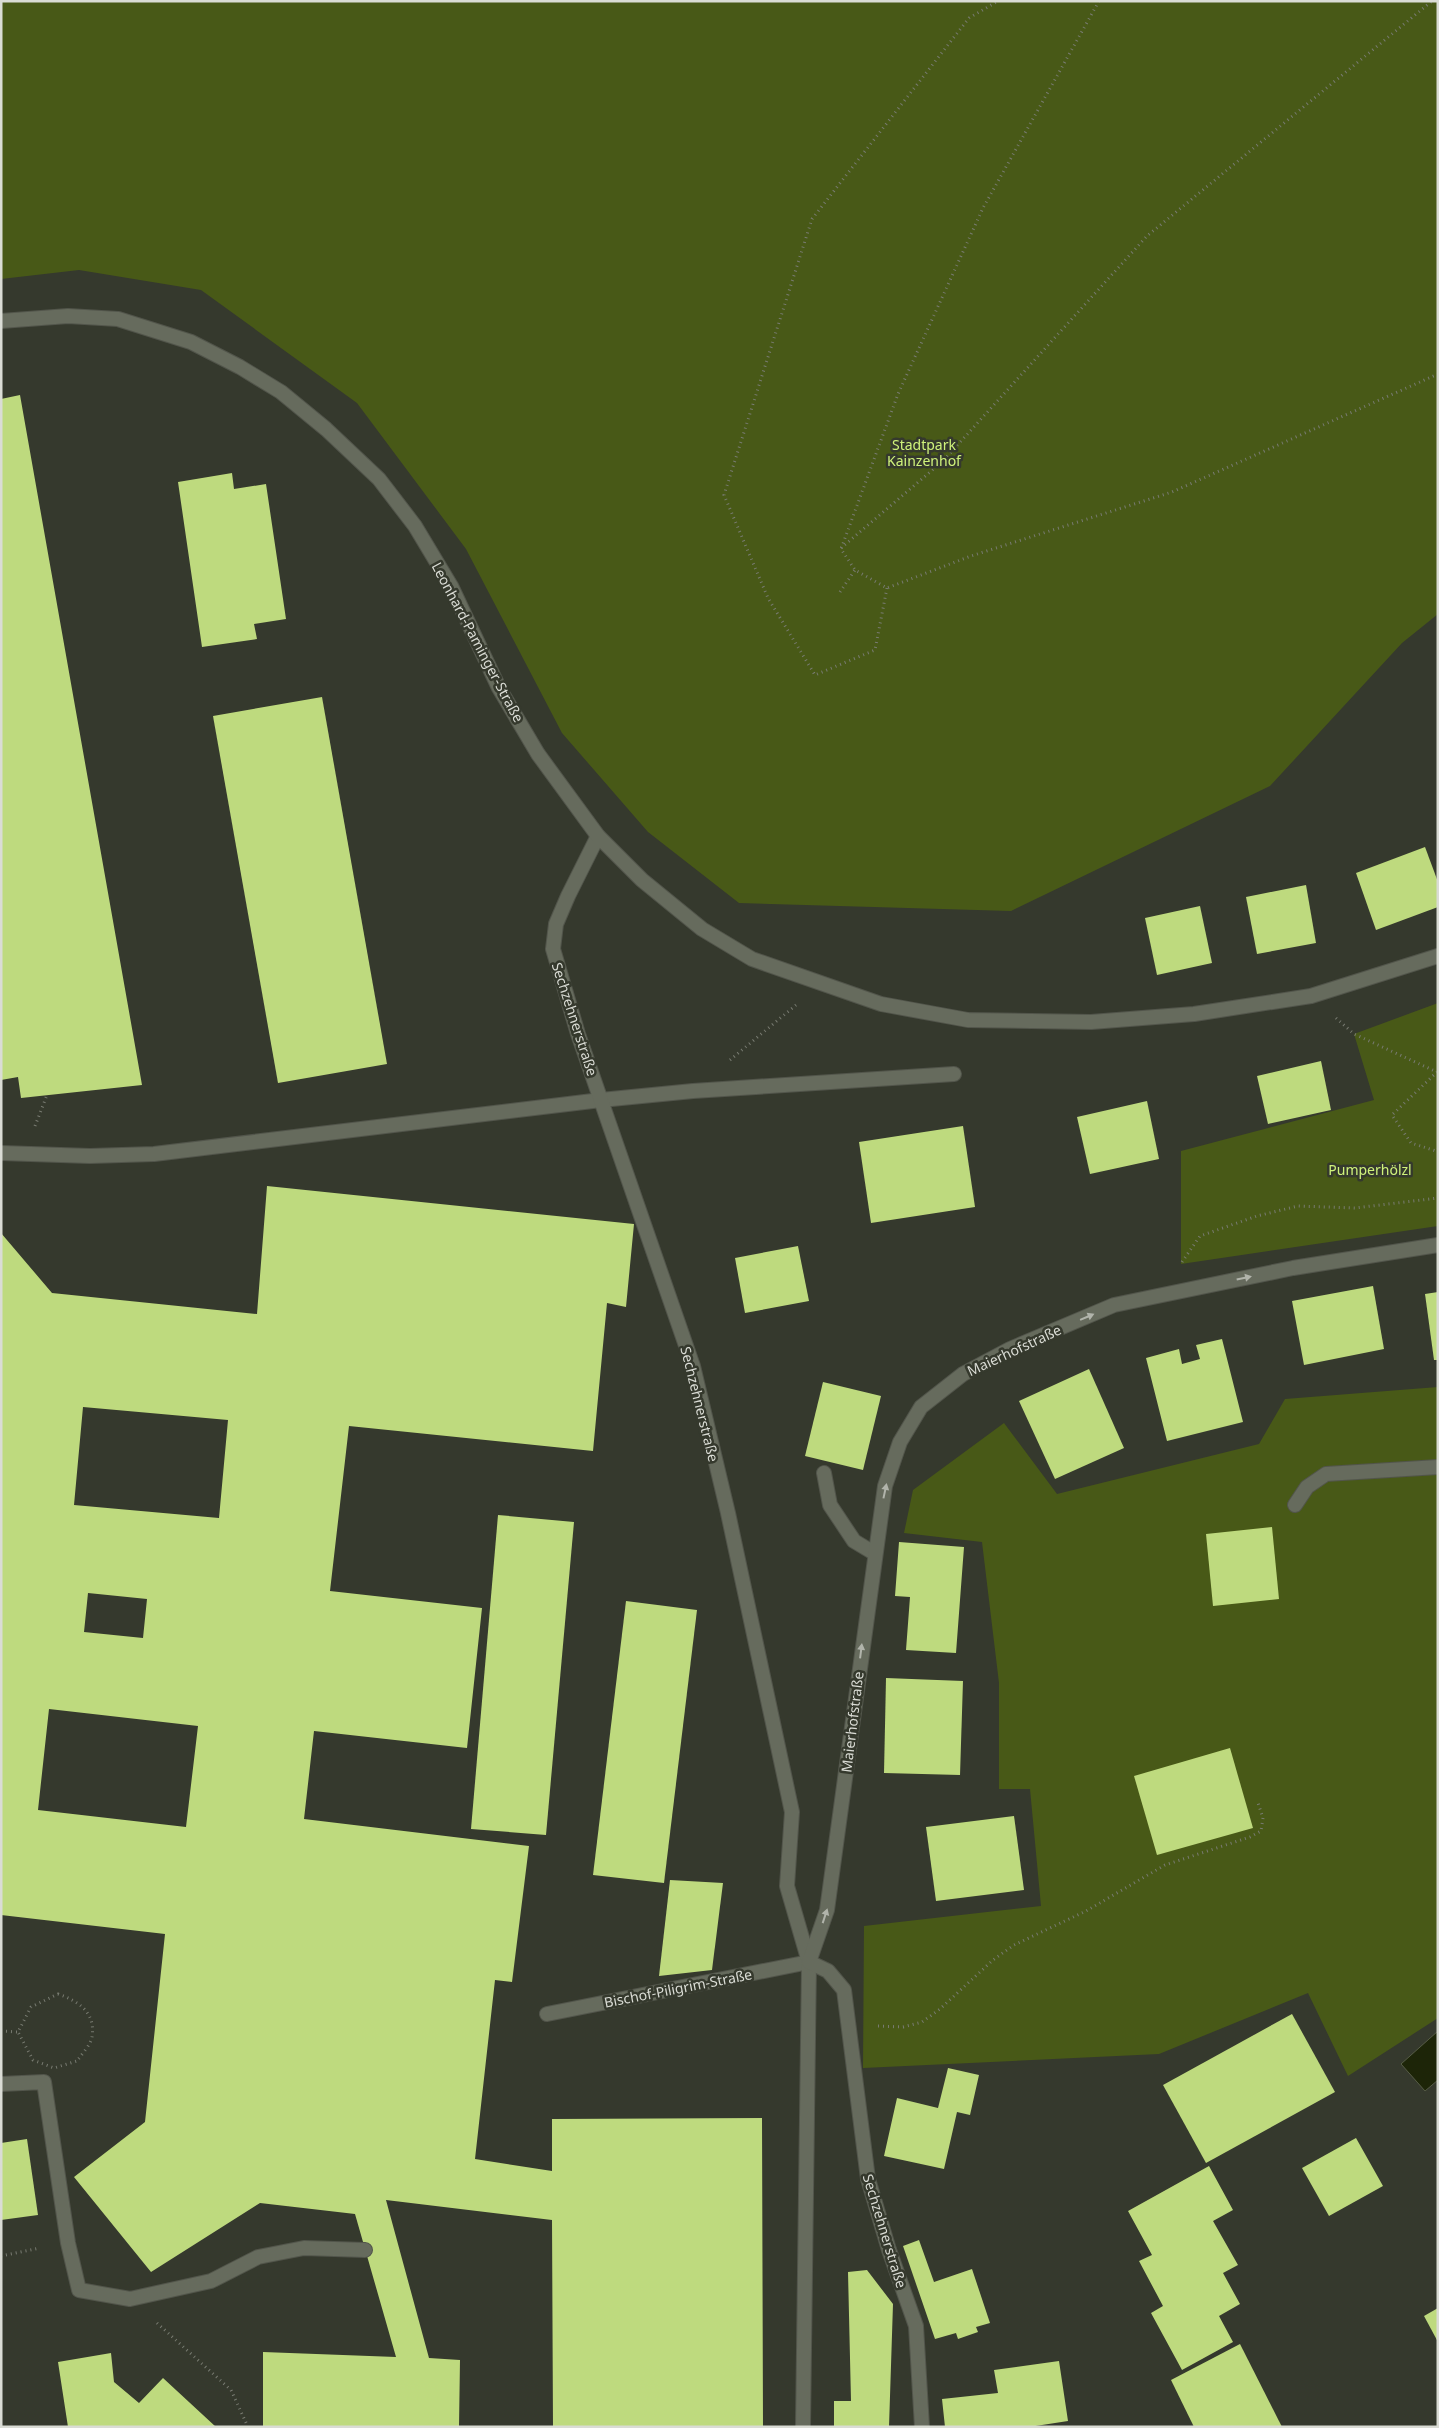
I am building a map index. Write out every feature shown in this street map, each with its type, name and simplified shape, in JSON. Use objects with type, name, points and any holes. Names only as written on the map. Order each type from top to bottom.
[{"type":"street","name":"Leonhard-Paminger-Straße","points":[[1,321],[68,316],[118,319],[191,342],[240,367],[281,392],[326,429],[379,479],[415,526],[451,586],[499,688],[538,754],[598,836],[642,880],[702,929],[752,959],[880,1004],[968,1020],[1100,1021],[1194,1014],[1311,996],[1415,965],[1438,956]]},
{"type":"street","name":"Sechzehnerstraße","points":[[598,836],[556,924],[553,949],[578,1034],[693,1366],[728,1513],[792,1812],[787,1886],[808,1962],[804,2427]]},
{"type":"street","points":[[1,1153],[90,1156],[154,1154],[601,1100],[694,1091],[954,1074]]},
{"type":"street","name":"Maierhofstraße","points":[[808,1962],[827,1910],[874,1553],[885,1486],[900,1442],[921,1407],[963,1374],[1010,1349],[1114,1305],[1293,1268],[1438,1245]]},
{"type":"street","points":[[1295,1506],[1307,1486],[1326,1474],[1438,1468]]},
{"type":"street","points":[[824,1473],[830,1505],[854,1540],[874,1553]]},
{"type":"street","name":"Sechzehnerstraße","points":[[808,1962],[828,1971],[844,1990],[868,2179],[889,2250],[916,2326],[922,2427]]},
{"type":"street","name":"Bischof-Piligrim-Straße","points":[[547,2014],[808,1962]]},
{"type":"street","points":[[1,2084],[44,2082],[68,2243],[79,2290],[130,2299],[211,2282],[258,2256],[304,2248],[365,2250]]},
{"type":"path","points":[[887,588],[875,650],[815,675],[768,598],[724,495],[812,219],[968,18],[998,1]]},
{"type":"path","points":[[841,549],[898,394],[983,208],[1099,1]]},
{"type":"path","points":[[841,549],[943,461],[1147,236],[1432,1]]},
{"type":"path","points":[[887,588],[971,556],[1172,492],[1438,374]]},
{"type":"path","points":[[841,549],[855,570],[887,588]]},
{"type":"path","points":[[840,592],[855,570]]},
{"type":"path","points":[[694,1091],[822,984]]},
{"type":"path","points":[[1311,996],[1354,1034],[1437,1072],[1392,1115],[1411,1143],[1436,1151],[1438,1149]]},
{"type":"path","points":[[1181,1264],[1200,1236],[1257,1216],[1298,1206],[1355,1208],[1438,1198]]},
{"type":"path","points":[[903,2027],[922,2022],[940,2009],[993,1960],[1014,1945],[1086,1911],[1165,1865],[1250,1837],[1261,1831],[1263,1818],[1258,1802]]},
{"type":"path","points":[[58,1994],[78,2002],[90,2016],[92,2038],[77,2061],[54,2068],[33,2060],[18,2032],[31,2007],[58,1994]]},
{"type":"path","points":[[1,2032],[18,2032]]},
{"type":"path","points":[[1,2256],[40,2248]]},
{"type":"path","points":[[130,2299],[231,2390],[248,2427]]},
{"type":"green space","name":"Stadtpark Kainzenhof","points":[[1,1],[1438,1],[1438,614],[1402,643],[1270,786],[1011,911],[739,903],[648,832],[562,733],[466,549],[357,403],[201,290],[79,270],[1,279]]},
{"type":"green space","name":"Pumperhölzl","points":[[1438,1003],[1438,1226],[1181,1264],[1181,1151],[1374,1100],[1354,1034]]},
{"type":"green space","points":[[1438,1387],[1438,2018],[1348,2076],[1308,1993],[1159,2054],[863,2068],[864,1926],[1041,1906],[1030,1789],[999,1789],[999,1683],[982,1542],[904,1533],[913,1490],[1004,1423],[1057,1494],[1259,1444],[1285,1399]]},
{"type":"shaded area","points":[[1438,2031],[1438,2080],[1425,2091],[1401,2064]]},
{"type":"building","points":[[20,395],[142,1085],[21,1098],[18,1077],[1,1080],[1,399]]},
{"type":"building","points":[[232,473],[234,489],[266,484],[286,619],[254,624],[257,639],[202,647],[178,482]]},
{"type":"building","points":[[322,697],[387,1064],[278,1083],[213,716]]},
{"type":"building","points":[[1425,847],[1438,882],[1438,907],[1376,930],[1356,873]]},
{"type":"building","points":[[1306,885],[1316,943],[1257,954],[1246,897]]},
{"type":"building","points":[[1200,906],[1212,963],[1157,975],[1145,918]]},
{"type":"building","points":[[1321,1061],[1331,1110],[1268,1124],[1257,1076]]},
{"type":"building","points":[[1147,1101],[1159,1159],[1090,1174],[1077,1117]]},
{"type":"building","points":[[963,1126],[975,1207],[871,1223],[859,1142]]},
{"type":"building","points":[[267,1186],[634,1224],[626,1307],[607,1303],[593,1451],[349,1426],[330,1591],[482,1608],[467,1748],[314,1731],[304,1819],[529,1846],[512,1982],[495,1980],[475,2159],[552,2171],[552,2119],[762,2118],[763,2427],[553,2427],[552,2220],[386,2200],[429,2358],[460,2360],[459,2427],[263,2427],[263,2352],[396,2357],[355,2214],[260,2203],[151,2272],[74,2177],[145,2122],[165,1934],[1,1915],[1,1233],[52,1293],[257,1314]],"holes":[[[83,1407],[228,1420],[219,1518],[74,1505]],[[88,1593],[147,1599],[143,1638],[84,1632]],[[49,1709],[198,1726],[186,1827],[38,1810]]]},
{"type":"building","points":[[798,1246],[809,1301],[745,1313],[735,1258]]},
{"type":"building","points":[[1373,1286],[1384,1349],[1304,1365],[1292,1301]]},
{"type":"building","points":[[1438,1292],[1438,1360],[1434,1360],[1425,1294]]},
{"type":"building","points":[[1222,1339],[1243,1422],[1167,1441],[1146,1358],[1179,1349],[1182,1364],[1200,1359],[1196,1345]]},
{"type":"building","points":[[1089,1369],[1124,1448],[1055,1479],[1019,1401]]},
{"type":"building","points":[[823,1382],[881,1396],[863,1470],[805,1456]]},
{"type":"building","points":[[498,1515],[574,1522],[546,1835],[471,1829]]},
{"type":"building","points":[[1272,1527],[1279,1599],[1213,1606],[1206,1534]]},
{"type":"building","points":[[899,1542],[964,1547],[956,1653],[906,1650],[910,1597],[895,1596]]},
{"type":"building","points":[[626,1601],[697,1610],[664,1883],[593,1875]]},
{"type":"building","points":[[886,1678],[963,1681],[960,1775],[884,1773]]},
{"type":"building","points":[[1230,1748],[1253,1828],[1157,1855],[1134,1776]]},
{"type":"building","points":[[1014,1816],[1024,1890],[936,1901],[926,1827]]},
{"type":"building","points":[[670,1880],[723,1883],[712,1970],[659,1976]]},
{"type":"building","points":[[1292,2014],[1335,2092],[1206,2163],[1163,2085]]},
{"type":"building","points":[[948,2068],[979,2075],[970,2115],[957,2112],[944,2169],[884,2156],[897,2098],[938,2108]]},
{"type":"building","points":[[1356,2138],[1383,2186],[1329,2216],[1302,2168]]},
{"type":"building","points":[[27,2139],[38,2215],[1,2220],[1,2143]]},
{"type":"building","points":[[1209,2166],[1233,2210],[1213,2221],[1238,2265],[1223,2273],[1240,2304],[1219,2316],[1233,2342],[1182,2370],[1151,2313],[1163,2306],[1139,2261],[1152,2255],[1128,2211]]},
{"type":"building","points":[[919,2240],[934,2282],[972,2269],[990,2323],[976,2327],[978,2332],[958,2339],[956,2333],[935,2339],[903,2246]]},
{"type":"building","points":[[867,2270],[893,2304],[889,2427],[834,2427],[834,2401],[851,2401],[848,2272]]},
{"type":"building","points":[[1438,2308],[1438,2342],[1424,2316]]},
{"type":"building","points":[[1240,2344],[1282,2427],[1194,2427],[1171,2380]]},
{"type":"building","points":[[111,2353],[114,2382],[139,2403],[163,2378],[216,2427],[68,2427],[58,2362]]},
{"type":"building","points":[[1059,2361],[1068,2421],[1029,2427],[945,2427],[942,2399],[998,2393],[994,2370]]}]
